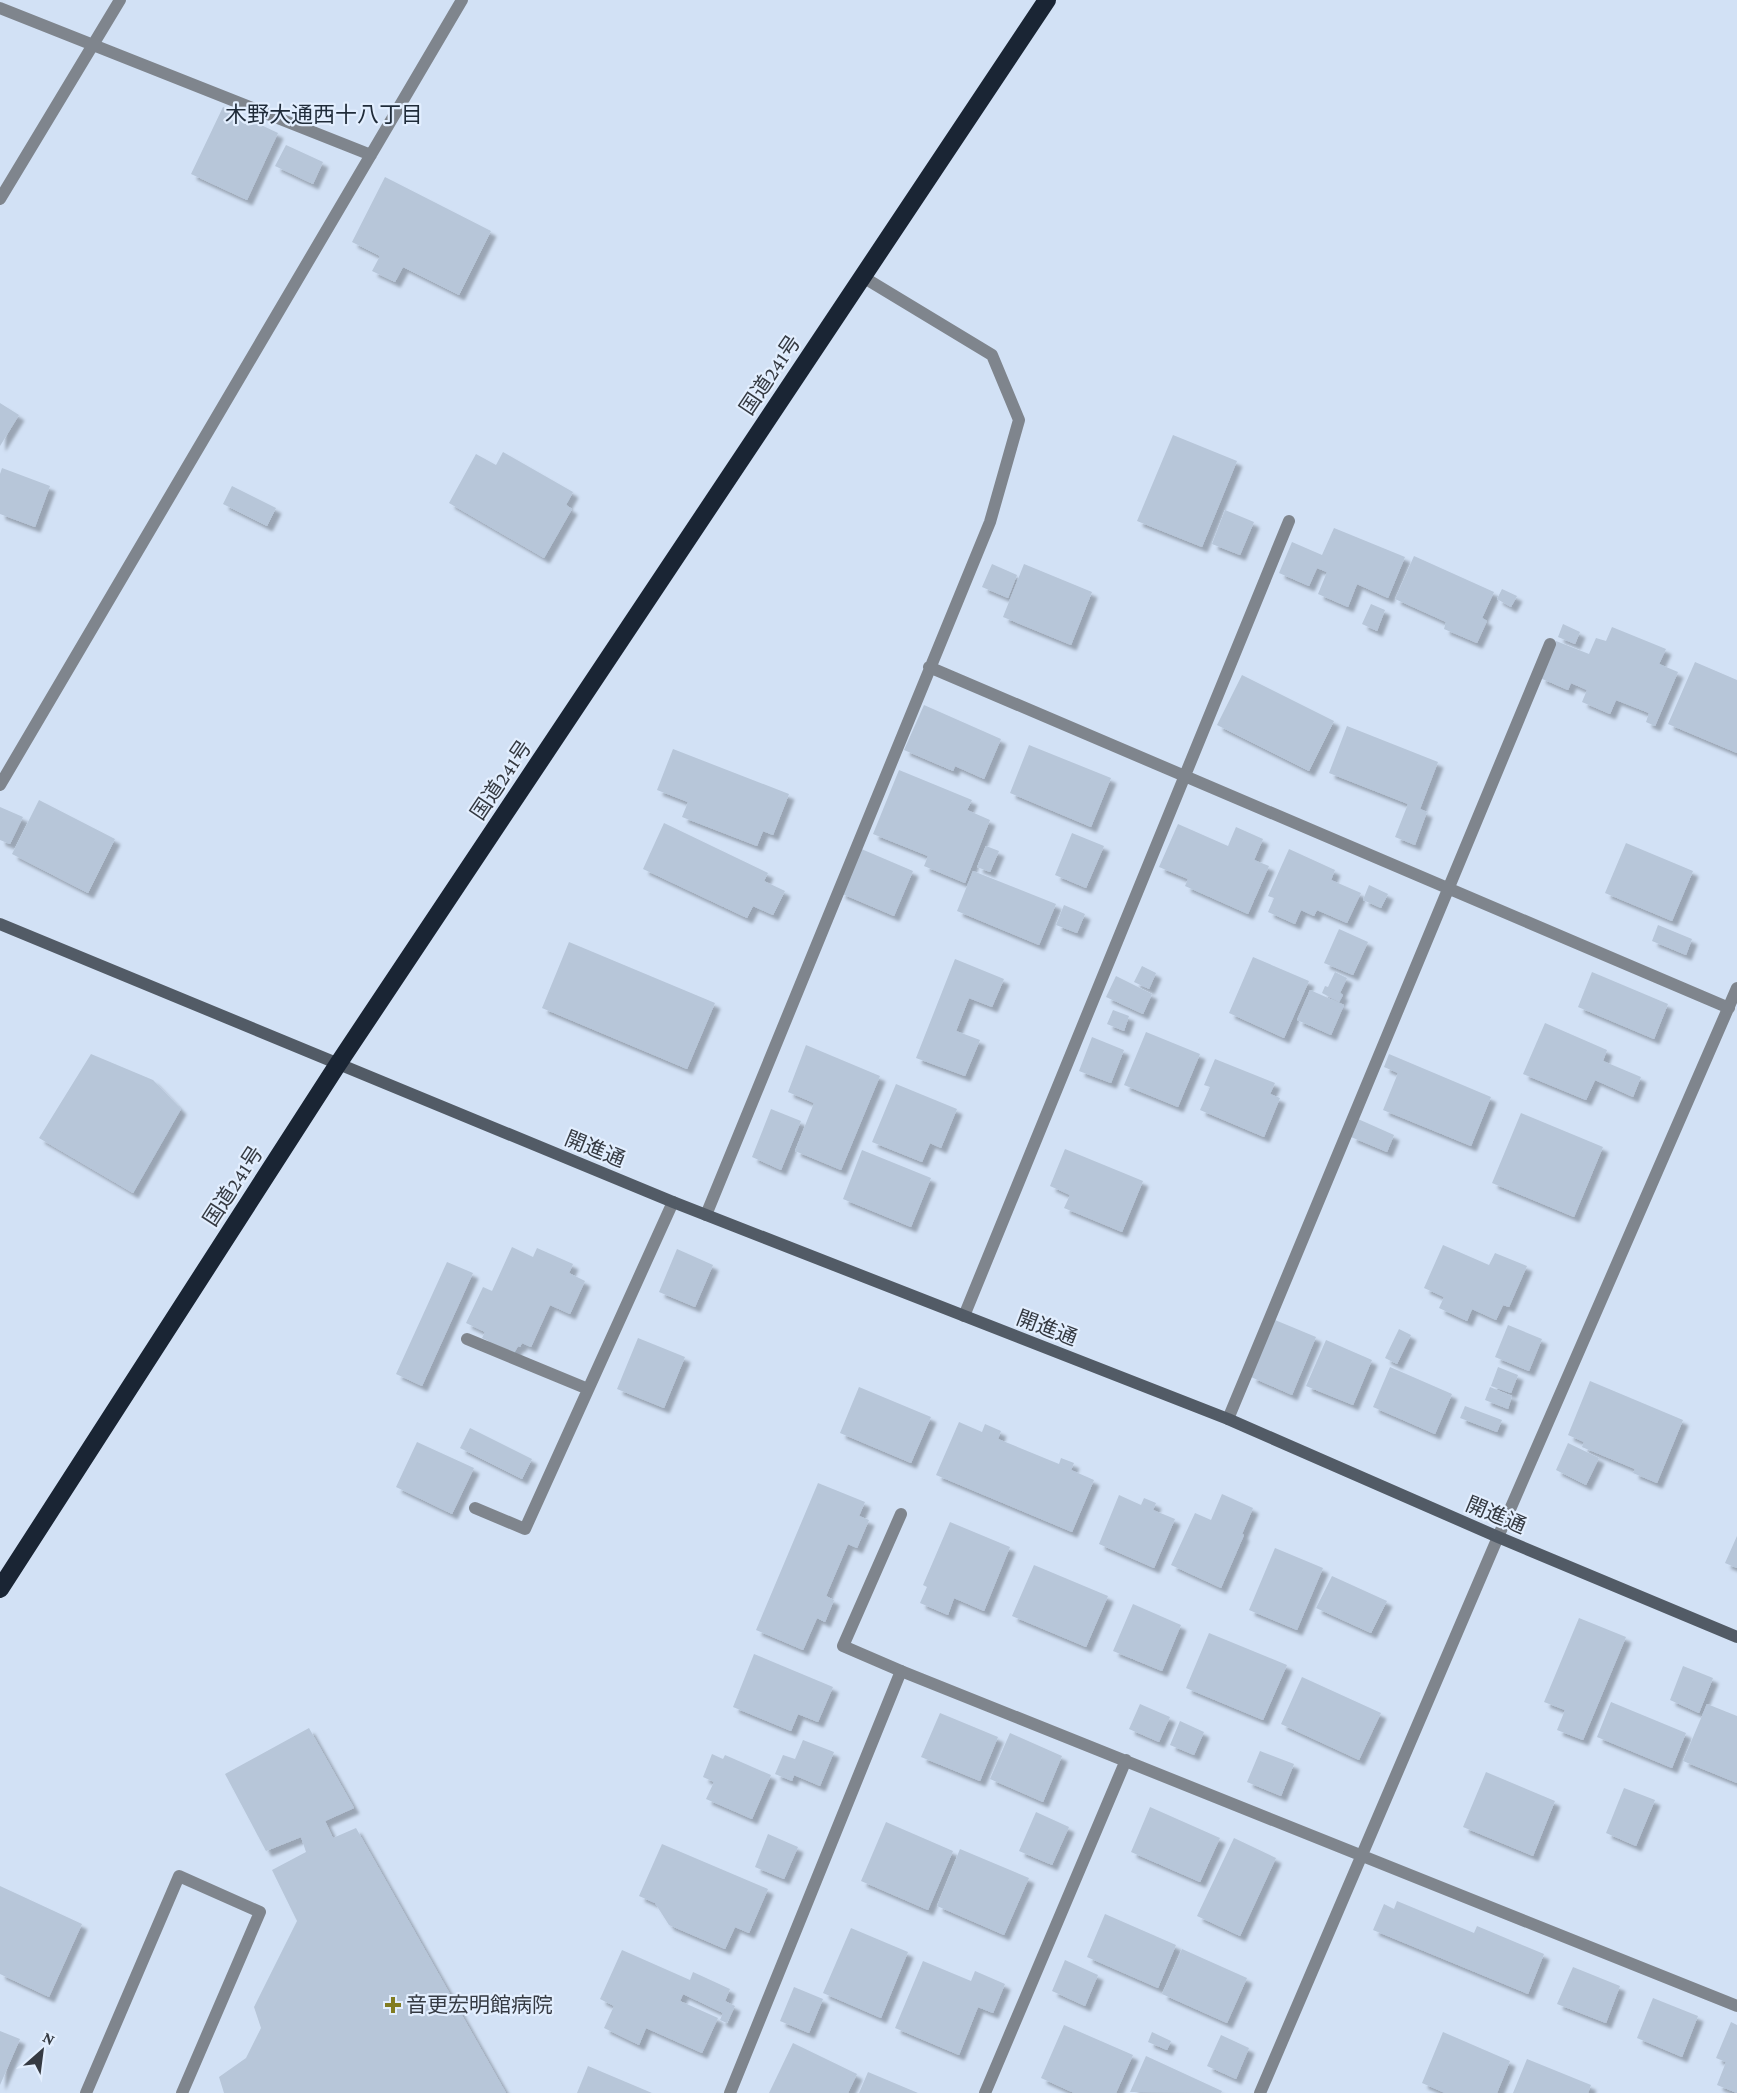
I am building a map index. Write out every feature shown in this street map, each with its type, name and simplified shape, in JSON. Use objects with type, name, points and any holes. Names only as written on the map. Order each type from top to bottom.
[{"type":"highway","name":"国道241号","points":[[0,1589],[338,1064],[1047,0]]},
{"type":"street","points":[[0,199],[120,0]]},
{"type":"street","points":[[0,785],[462,0]]},
{"type":"street","points":[[0,8],[371,155]]},
{"type":"street","points":[[706,1215],[990,522],[1019,420],[992,355],[862,277]]},
{"type":"street","points":[[964,1316],[1290,521]]},
{"type":"street","points":[[1228,1419],[1550,644]]},
{"type":"street","points":[[929,667],[1729,1008]]},
{"type":"street","name":"開進通","points":[[0,924],[706,1215],[1228,1419],[1498,1537],[1737,1637]]},
{"type":"street","points":[[1260,2093],[1498,1537],[1737,988]]},
{"type":"street","points":[[475,1508],[525,1529],[674,1202]]},
{"type":"street","points":[[467,1339],[588,1389]]},
{"type":"street","points":[[901,1514],[843,1646],[1737,2006]]},
{"type":"street","points":[[729,2093],[901,1671]]},
{"type":"street","points":[[985,2093],[1126,1760]]},
{"type":"street","points":[[86,2093],[179,1876],[260,1911],[182,2093]]},
{"type":"building","points":[[223,107],[278,133],[247,200],[191,174]]},
{"type":"building","points":[[286,145],[323,162],[313,184],[275,166]]},
{"type":"building","points":[[385,177],[491,231],[459,295],[403,267],[395,282],[372,271],[380,256],[352,242]]},
{"type":"building","points":[[0,403],[19,415],[0,446]]},
{"type":"building","points":[[1173,435],[1237,461],[1202,547],[1137,521]]},
{"type":"building","points":[[503,452],[573,492],[566,505],[572,509],[544,558],[449,503],[476,454],[496,465]]},
{"type":"building","points":[[2,468],[50,486],[35,527],[0,514]]},
{"type":"building","points":[[232,486],[276,508],[267,526],[223,504]]},
{"type":"building","points":[[1225,510],[1254,522],[1240,555],[1212,544]]},
{"type":"building","points":[[1334,528],[1405,557],[1388,598],[1357,584],[1348,607],[1318,594],[1327,572],[1317,568],[1309,586],[1279,573],[1292,542],[1322,555]]},
{"type":"building","points":[[1414,556],[1494,592],[1482,618],[1487,621],[1477,643],[1444,629],[1446,622],[1395,599]]},
{"type":"building","points":[[992,564],[1017,575],[1008,598],[982,587]]},
{"type":"building","points":[[1024,564],[1092,592],[1071,645],[1003,617]]},
{"type":"building","points":[[1502,589],[1517,596],[1511,607],[1497,599]]},
{"type":"building","points":[[1371,604],[1385,610],[1377,631],[1362,624]]},
{"type":"building","points":[[1563,624],[1580,632],[1575,644],[1558,637]]},
{"type":"building","points":[[1612,627],[1666,649],[1659,664],[1678,672],[1655,726],[1646,722],[1649,713],[1616,700],[1610,714],[1582,702],[1587,690],[1571,683],[1568,690],[1540,678],[1556,641],[1589,654],[1596,638],[1606,641]]},
{"type":"building","points":[[1695,662],[1737,680],[1737,753],[1668,724]]},
{"type":"building","points":[[1242,675],[1334,721],[1309,771],[1217,725]]},
{"type":"building","points":[[924,705],[1001,739],[984,779],[955,766],[953,771],[904,750]]},
{"type":"building","points":[[1347,726],[1438,762],[1420,809],[1427,812],[1415,845],[1395,837],[1408,804],[1329,773]]},
{"type":"building","points":[[1029,745],[1111,778],[1091,827],[1010,793]]},
{"type":"building","points":[[673,749],[789,794],[773,835],[763,831],[757,846],[682,817],[688,802],[657,790]]},
{"type":"building","points":[[899,770],[972,800],[967,810],[990,820],[965,883],[924,866],[928,856],[873,834]]},
{"type":"building","points":[[39,800],[115,839],[88,893],[12,854]]},
{"type":"building","points":[[0,807],[23,817],[10,844],[0,840]]},
{"type":"building","points":[[664,823],[768,873],[764,881],[785,891],[773,915],[753,906],[747,918],[643,869]]},
{"type":"building","points":[[1178,824],[1228,846],[1236,827],[1263,839],[1254,860],[1269,866],[1248,914],[1185,886],[1188,879],[1159,867]]},
{"type":"building","points":[[1072,833],[1104,846],[1086,888],[1055,875]]},
{"type":"building","points":[[1626,843],[1693,871],[1672,921],[1605,893]]},
{"type":"building","points":[[986,846],[999,851],[990,872],[977,867]]},
{"type":"building","points":[[859,848],[913,871],[894,916],[840,893]]},
{"type":"building","points":[[1289,849],[1335,870],[1331,880],[1361,893],[1347,923],[1317,910],[1314,916],[1301,910],[1295,924],[1268,912],[1274,898],[1268,896]]},
{"type":"building","points":[[973,871],[1056,904],[1039,945],[957,911]]},
{"type":"building","points":[[1369,885],[1388,894],[1381,908],[1363,900]]},
{"type":"building","points":[[1064,905],[1085,914],[1077,933],[1056,925]]},
{"type":"building","points":[[1658,925],[1692,939],[1686,955],[1652,941]]},
{"type":"building","points":[[1339,929],[1368,942],[1353,975],[1324,963]]},
{"type":"building","points":[[569,942],[715,1003],[687,1069],[542,1008]]},
{"type":"building","points":[[1253,957],[1309,981],[1284,1038],[1229,1013]]},
{"type":"building","points":[[955,959],[1004,979],[992,1007],[969,998],[956,1031],[980,1040],[965,1076],[916,1058]]},
{"type":"building","points":[[1142,966],[1156,973],[1149,989],[1134,982]]},
{"type":"building","points":[[1335,972],[1347,978],[1340,993],[1343,995],[1339,1002],[1322,993],[1325,986],[1328,987]]},
{"type":"building","points":[[1592,972],[1668,1004],[1654,1039],[1578,1007]]},
{"type":"building","points":[[1116,976],[1152,994],[1143,1014],[1106,997]]},
{"type":"building","points":[[1310,990],[1344,1005],[1331,1035],[1297,1020]]},
{"type":"building","points":[[1113,1010],[1129,1016],[1124,1031],[1107,1024]]},
{"type":"building","points":[[1545,1023],[1607,1050],[1603,1061],[1641,1077],[1633,1097],[1595,1080],[1586,1100],[1523,1074]]},
{"type":"building","points":[[1146,1032],[1200,1054],[1178,1107],[1124,1085]]},
{"type":"building","points":[[1092,1037],[1124,1050],[1111,1083],[1079,1071]]},
{"type":"building","points":[[806,1045],[880,1076],[841,1170],[795,1151],[814,1103],[788,1092]]},
{"type":"building","points":[[91,1054],[153,1080],[181,1109],[133,1193],[39,1138]]},
{"type":"building","points":[[1389,1054],[1491,1097],[1471,1146],[1383,1110],[1398,1073],[1384,1067]]},
{"type":"building","points":[[1215,1059],[1275,1083],[1270,1094],[1280,1098],[1264,1137],[1200,1110],[1210,1087],[1204,1085]]},
{"type":"building","points":[[896,1084],[957,1109],[941,1148],[930,1143],[922,1162],[872,1142]]},
{"type":"building","points":[[771,1109],[801,1121],[781,1170],[752,1157]]},
{"type":"building","points":[[1521,1113],[1603,1147],[1574,1217],[1492,1183]]},
{"type":"building","points":[[1358,1119],[1394,1135],[1387,1152],[1351,1137]]},
{"type":"building","points":[[1065,1149],[1143,1181],[1122,1232],[1064,1208],[1070,1195],[1050,1186]]},
{"type":"building","points":[[862,1150],[931,1178],[911,1227],[843,1199]]},
{"type":"building","points":[[1443,1245],[1489,1265],[1495,1253],[1527,1266],[1509,1307],[1503,1305],[1496,1320],[1472,1309],[1467,1321],[1439,1308],[1444,1297],[1424,1288]]},
{"type":"building","points":[[512,1247],[533,1257],[537,1248],[573,1264],[569,1273],[585,1281],[570,1314],[550,1305],[531,1347],[522,1343],[514,1353],[482,1338],[485,1332],[466,1323],[483,1287],[492,1291]]},
{"type":"building","points":[[677,1249],[713,1265],[695,1307],[659,1292]]},
{"type":"building","points":[[447,1262],[473,1273],[422,1386],[396,1374]]},
{"type":"building","points":[[1275,1320],[1316,1337],[1292,1395],[1251,1377]]},
{"type":"building","points":[[1508,1325],[1542,1339],[1529,1371],[1495,1357]]},
{"type":"building","points":[[1399,1329],[1411,1335],[1397,1364],[1385,1358]]},
{"type":"building","points":[[638,1338],[685,1357],[664,1408],[617,1389]]},
{"type":"building","points":[[1326,1340],[1372,1360],[1353,1405],[1306,1386]]},
{"type":"building","points":[[1390,1367],[1452,1394],[1435,1434],[1373,1407]]},
{"type":"building","points":[[1498,1367],[1518,1375],[1511,1393],[1491,1386]]},
{"type":"building","points":[[1590,1381],[1683,1420],[1657,1483],[1633,1473],[1635,1469],[1582,1447],[1584,1442],[1568,1435]]},
{"type":"building","points":[[859,1387],[931,1417],[911,1463],[840,1433]]},
{"type":"building","points":[[1490,1387],[1512,1396],[1508,1409],[1485,1400]]},
{"type":"building","points":[[1465,1406],[1502,1420],[1497,1432],[1460,1418]]},
{"type":"building","points":[[959,1422],[982,1432],[985,1424],[1001,1431],[998,1439],[1059,1464],[1061,1458],[1074,1463],[1071,1470],[1094,1480],[1072,1532],[936,1475]]},
{"type":"building","points":[[470,1428],[532,1459],[522,1479],[460,1448]]},
{"type":"building","points":[[417,1442],[474,1468],[452,1514],[396,1487]]},
{"type":"building","points":[[1568,1443],[1599,1458],[1586,1485],[1556,1470]]},
{"type":"building","points":[[818,1483],[865,1502],[859,1516],[869,1520],[857,1548],[848,1544],[826,1596],[834,1600],[825,1622],[817,1618],[803,1650],[756,1630]]},
{"type":"building","points":[[1222,1494],[1253,1508],[1221,1588],[1171,1565],[1195,1513],[1211,1520]]},
{"type":"building","points":[[1119,1495],[1141,1505],[1144,1498],[1156,1503],[1153,1510],[1175,1519],[1154,1568],[1099,1544]]},
{"type":"building","points":[[950,1522],[1010,1547],[984,1611],[954,1598],[948,1615],[920,1603],[927,1587],[923,1585]]},
{"type":"building","points":[[1737,1536],[1737,1568],[1725,1563]]},
{"type":"building","points":[[1275,1548],[1323,1568],[1297,1630],[1249,1610]]},
{"type":"building","points":[[1034,1565],[1108,1596],[1086,1647],[1012,1616]]},
{"type":"building","points":[[1332,1576],[1387,1601],[1371,1633],[1316,1608]]},
{"type":"building","points":[[1133,1604],[1181,1625],[1162,1671],[1113,1651]]},
{"type":"building","points":[[1579,1618],[1626,1637],[1583,1740],[1557,1730],[1565,1710],[1544,1702]]},
{"type":"building","points":[[1209,1633],[1287,1665],[1263,1720],[1186,1688]]},
{"type":"building","points":[[754,1654],[833,1687],[818,1722],[798,1714],[791,1731],[733,1707]]},
{"type":"building","points":[[1683,1666],[1713,1678],[1699,1713],[1670,1700]]},
{"type":"building","points":[[1302,1677],[1381,1713],[1359,1760],[1281,1724]]},
{"type":"building","points":[[1611,1702],[1686,1733],[1672,1768],[1597,1737]]},
{"type":"building","points":[[1140,1704],[1170,1717],[1159,1742],[1129,1729]]},
{"type":"building","points":[[1707,1704],[1737,1716],[1737,1783],[1683,1761]]},
{"type":"building","points":[[940,1713],[998,1737],[980,1781],[921,1757]]},
{"type":"building","points":[[1180,1721],[1204,1732],[1194,1755],[1170,1745]]},
{"type":"building","points":[[309,1728],[354,1808],[325,1821],[333,1838],[356,1828],[506,2093],[224,2093],[219,2077],[246,2058],[261,2028],[254,2007],[297,1921],[272,1870],[306,1852],[301,1837],[266,1851],[225,1774]]},
{"type":"building","points":[[1010,1733],[1062,1756],[1043,1802],[990,1779]]},
{"type":"building","points":[[803,1740],[834,1752],[820,1786],[794,1775],[792,1781],[775,1774],[783,1755],[795,1759]]},
{"type":"building","points":[[1260,1751],[1294,1764],[1281,1796],[1247,1782]]},
{"type":"building","points":[[712,1754],[723,1759],[725,1755],[771,1775],[752,1819],[706,1799],[714,1782],[703,1777]]},
{"type":"building","points":[[1486,1772],[1555,1801],[1533,1856],[1463,1827]]},
{"type":"building","points":[[1624,1788],[1655,1800],[1636,1846],[1606,1833]]},
{"type":"building","points":[[1150,1807],[1220,1838],[1200,1882],[1131,1852]]},
{"type":"building","points":[[1036,1812],[1069,1827],[1052,1865],[1019,1851]]},
{"type":"building","points":[[886,1822],[953,1851],[928,1910],[861,1881]]},
{"type":"building","points":[[768,1834],[798,1847],[784,1879],[755,1867]]},
{"type":"building","points":[[1234,1838],[1276,1858],[1240,1936],[1197,1916]]},
{"type":"building","points":[[662,1844],[768,1889],[749,1933],[735,1927],[725,1949],[669,1925],[655,1903],[639,1896]]},
{"type":"building","points":[[960,1849],[1029,1878],[1004,1935],[937,1906]]},
{"type":"building","points":[[0,1886],[82,1924],[49,1997],[0,1974]]},
{"type":"building","points":[[1397,1901],[1474,1933],[1477,1926],[1544,1954],[1528,1994],[1373,1930],[1384,1904],[1394,1909]]},
{"type":"building","points":[[1105,1914],[1176,1945],[1158,1988],[1087,1957]]},
{"type":"building","points":[[851,1928],[908,1952],[881,2018],[823,1993]]},
{"type":"building","points":[[1182,1949],[1247,1978],[1227,2023],[1162,1994]]},
{"type":"building","points":[[622,1950],[690,1980],[693,1972],[730,1989],[725,2001],[735,2006],[727,2023],[720,2020],[723,2013],[683,1994],[680,2001],[718,2018],[702,2053],[646,2028],[639,2045],[604,2028],[614,2006],[600,1999]]},
{"type":"building","points":[[1065,1960],[1098,1975],[1085,2006],[1052,1991]]},
{"type":"building","points":[[923,1961],[971,1981],[975,1971],[1005,1984],[993,2013],[978,2007],[959,2055],[895,2028]]},
{"type":"building","points":[[1573,1967],[1620,1986],[1606,2023],[1557,2004]]},
{"type":"building","points":[[794,1987],[823,1999],[809,2033],[780,2021]]},
{"type":"building","points":[[1653,1998],[1698,2016],[1682,2057],[1637,2038]]},
{"type":"building","points":[[1731,2022],[1737,2025],[1737,2093],[1717,2085],[1726,2062],[1716,2058]]},
{"type":"building","points":[[1064,2025],[1133,2055],[1116,2093],[1074,2093],[1041,2078]]},
{"type":"building","points":[[0,2031],[20,2039],[0,2085]]},
{"type":"building","points":[[1152,2032],[1171,2041],[1167,2050],[1148,2042]]},
{"type":"building","points":[[1443,2032],[1510,2061],[1497,2093],[1445,2093],[1422,2083]]},
{"type":"building","points":[[1221,2035],[1249,2048],[1236,2079],[1207,2066]]},
{"type":"building","points":[[793,2043],[857,2074],[848,2093],[769,2093]]},
{"type":"building","points":[[1146,2056],[1222,2091],[1221,2093],[1130,2092]]},
{"type":"building","points":[[1527,2059],[1591,2085],[1588,2093],[1513,2093]]},
{"type":"building","points":[[588,2066],[652,2093],[577,2093]]},
{"type":"building","points":[[868,2072],[918,2093],[859,2093]]},
{"type":"place","name":"音更宏明館病院","points":[[393,2005]]},
{"type":"district","name":"木野大通西十八丁目","points":[[324,114]]}]
